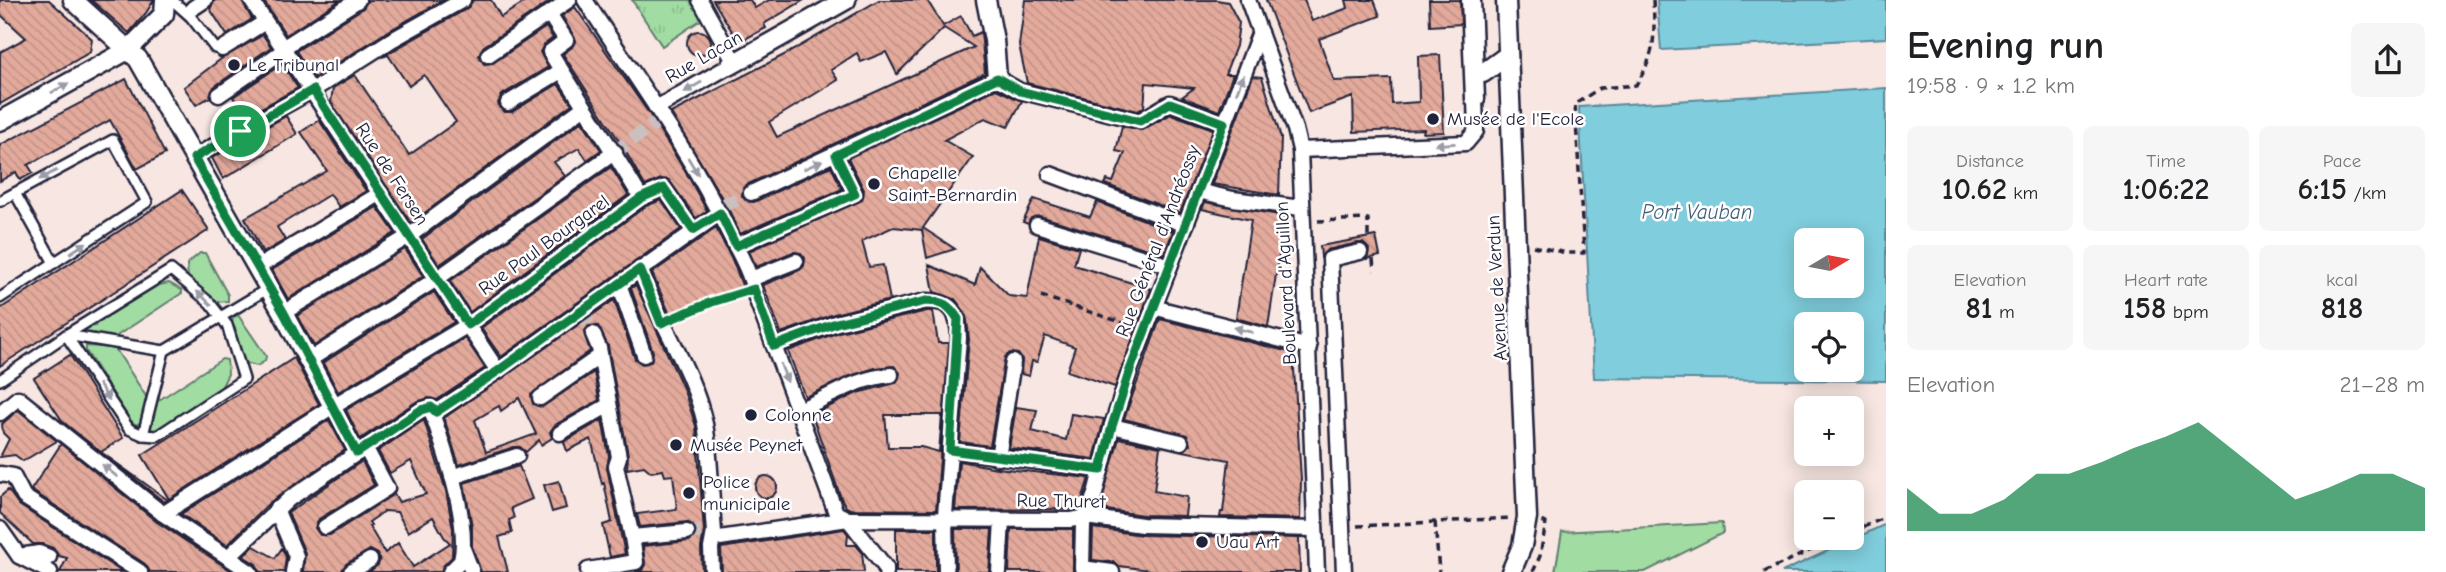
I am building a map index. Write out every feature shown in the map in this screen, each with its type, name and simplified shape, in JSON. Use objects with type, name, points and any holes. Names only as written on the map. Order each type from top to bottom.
[{"type":"street","points":[[73,0],[138,59],[270,288],[333,406],[387,488],[325,527]]},
{"type":"street","points":[[0,121],[128,50],[164,14],[165,0]]},
{"type":"street","name":"Rue de Fersen","points":[[251,0],[498,371]]},
{"type":"street","points":[[219,95],[281,53],[284,47],[358,0]]},
{"type":"street","points":[[194,158],[463,0]]},
{"type":"street","points":[[488,55],[569,0]]},
{"type":"street","points":[[585,0],[720,209],[752,284],[836,513],[848,519],[886,568],[886,572]]},
{"type":"street","points":[[700,0],[733,64]]},
{"type":"street","name":"Rue Lacan","points":[[656,108],[846,0]]},
{"type":"street","points":[[986,0],[994,40],[997,78]]},
{"type":"street","name":"Boulevard d'Aguillon","points":[[1248,0],[1296,129],[1300,150],[1317,572]]},
{"type":"street","points":[[1300,150],[1466,143],[1476,131],[1471,0]]},
{"type":"street","name":"Avenue de Verdun","points":[[1506,0],[1527,517],[1522,546],[1511,572]]},
{"type":"street","points":[[550,15],[566,40],[550,52],[583,108],[615,152],[641,198]]},
{"type":"street","points":[[219,49],[265,22]]},
{"type":"street","name":"Rue Général d'Andréossy","points":[[1112,572],[1082,568],[1083,525],[1095,494],[1112,426],[1153,307],[1260,32]]},
{"type":"street","points":[[1483,74],[1508,55]]},
{"type":"street","points":[[508,103],[561,71]]},
{"type":"street","points":[[997,78],[1020,91],[1140,121],[1170,103],[1224,123]]},
{"type":"street","points":[[751,193],[997,78]]},
{"type":"street","points":[[284,313],[409,236],[583,108]]},
{"type":"street","points":[[309,360],[438,278],[615,152]]},
{"type":"street","points":[[736,246],[855,194],[836,155]]},
{"type":"street","points":[[1051,174],[1186,225]]},
{"type":"street","name":"Rue Paul Bourgarel","points":[[163,514],[333,406],[468,325],[641,198],[664,188],[693,230]]},
{"type":"street","points":[[1198,191],[1301,215]]},
{"type":"street","points":[[258,267],[381,193]]},
{"type":"street","points":[[472,572],[464,551],[452,477],[433,416],[720,209]]},
{"type":"street","points":[[1037,225],[1170,266]]},
{"type":"street","points":[[1344,572],[1330,259],[1364,248]]},
{"type":"street","points":[[752,284],[796,261]]},
{"type":"street","points":[[640,269],[661,323],[688,373],[705,424],[712,572]]},
{"type":"street","points":[[619,284],[644,355]]},
{"type":"street","points":[[774,346],[836,323],[926,301],[941,301],[951,308],[958,319],[945,520],[946,572]]},
{"type":"street","points":[[1153,307],[1309,347]]},
{"type":"street","points":[[588,570],[636,562],[616,466],[619,457],[610,405],[593,334]]},
{"type":"street","points":[[540,398],[600,356]]},
{"type":"street","points":[[998,458],[1013,362]]},
{"type":"street","points":[[798,410],[869,377],[891,375]]},
{"type":"street","points":[[0,413],[18,398],[163,514],[250,572]]},
{"type":"street","points":[[560,433],[610,405]]},
{"type":"street","points":[[228,557],[276,509],[421,410],[431,407],[436,412]]},
{"type":"street","points":[[1112,426],[1181,442]]},
{"type":"street","points":[[950,450],[1101,470]]},
{"type":"street","points":[[452,477],[517,456]]},
{"type":"street","points":[[0,474],[13,477],[24,498],[140,572]]},
{"type":"street","points":[[276,509],[296,556],[293,572]]},
{"type":"street","name":"Rue Thuret","points":[[711,534],[848,519],[1071,520],[1086,517],[1142,525],[1315,529]]},
{"type":"street","points":[[999,572],[1002,520]]},
{"type":"street","points":[[0,529],[19,556],[50,565]]},
{"type":"street","points":[[632,537],[687,532]]},
{"type":"street","points":[[450,572],[461,561],[464,551]]},
{"type":"street","points":[[351,572],[370,559]]},
{"type":"lane","points":[[172,0],[219,49]]},
{"type":"lane","points":[[0,201],[113,140],[147,202],[0,298]]},
{"type":"lane","points":[[15,193],[54,263]]},
{"type":"lane","points":[[0,380],[65,335],[171,270],[210,303],[228,325],[244,379],[157,436],[143,435],[129,429],[65,335]]},
{"type":"lane","points":[[65,335],[164,351],[270,288]]},
{"type":"lane","points":[[143,435],[164,351]]},
{"type":"path","points":[[1534,246],[1567,253],[1584,253],[1576,104],[1600,88],[1636,85],[1651,59],[1655,37],[1653,0]]},
{"type":"path","points":[[1301,215],[1368,219],[1364,248]]},
{"type":"path","points":[[661,323],[752,284]]},
{"type":"path","points":[[1041,296],[1145,330]]},
{"type":"path","points":[[1352,526],[1527,517]]},
{"type":"path","points":[[1864,527],[1886,517]]},
{"type":"path","points":[[1435,522],[1439,572]]},
{"type":"path","points":[[1764,572],[1811,550]]},
{"type":"green space","points":[[632,0],[690,0],[702,19],[662,46]]},
{"type":"green space","points":[[200,253],[205,253],[228,295],[228,301],[216,302],[188,280],[187,264]]},
{"type":"green space","points":[[169,283],[182,290],[182,293],[115,337],[89,336],[86,333],[88,327],[95,326],[93,322],[149,287]]},
{"type":"green space","points":[[238,315],[266,356],[265,361],[257,366],[242,362],[233,336],[236,330],[232,323],[233,317]]},
{"type":"green space","points":[[86,346],[115,348],[147,398],[141,422],[136,425],[130,420],[86,351]]},
{"type":"green space","points":[[222,359],[227,360],[228,374],[220,390],[157,430],[149,430],[156,402]]},
{"type":"green space","points":[[1722,523],[1723,533],[1645,572],[1555,572],[1562,532]]},
{"type":"water","points":[[1657,0],[1886,0],[1886,38],[1661,50]]},
{"type":"water","name":"Port Vauban","points":[[1886,88],[1886,381],[1864,381],[1864,312],[1794,312],[1794,380],[1594,378],[1579,107]]},
{"type":"water","points":[[1886,524],[1886,572],[1782,572],[1830,550],[1864,550],[1864,534]]},
{"type":"building","points":[[0,0],[49,0],[92,39],[90,52],[0,104],[0,52],[26,38],[0,14]]},
{"type":"building","points":[[91,0],[154,0],[129,33]]},
{"type":"building","points":[[215,0],[241,0],[252,19],[227,35],[210,9]]},
{"type":"building","points":[[263,0],[340,0],[286,35]]},
{"type":"building","points":[[368,0],[443,0],[314,78],[296,51],[363,8]]},
{"type":"building","points":[[473,0],[491,0],[501,17],[528,0],[552,0],[483,47],[479,56],[484,64],[493,63],[546,27],[553,38],[540,52],[548,67],[502,95],[499,107],[504,112],[512,112],[558,84],[572,104],[411,223],[331,102],[333,88],[355,75],[409,155],[456,122],[424,75],[409,86],[388,55],[382,57],[468,8]]},
{"type":"building","points":[[713,0],[750,0],[755,8],[769,0],[804,0],[764,24],[766,28],[743,40],[736,38]]},
{"type":"building","points":[[879,0],[927,0],[943,26],[961,16],[972,36],[981,32],[985,73],[746,185],[742,196],[746,201],[754,202],[831,166],[842,189],[740,234],[728,208],[671,113],[788,53]],"holes":[[[944,28],[974,47],[777,137],[769,122],[838,80],[831,70],[857,53],[861,62],[886,52],[897,74]]]},
{"type":"building","points":[[1025,0],[1228,2],[1239,23],[1236,46],[1225,74],[1233,74],[1219,111],[1182,97],[1194,88],[1146,83],[1144,107],[1138,111],[1027,83],[1019,45]]},
{"type":"building","points":[[1266,0],[1304,0],[1312,21],[1348,8],[1346,0],[1374,0],[1380,16],[1319,39],[1334,81],[1391,79],[1392,104],[1419,102],[1418,56],[1440,55],[1444,132],[1423,133],[1424,129],[1354,132],[1353,97],[1309,113]]},
{"type":"building","points":[[1429,0],[1460,0],[1461,24],[1430,26]]},
{"type":"building","points":[[575,7],[650,115],[688,176],[707,211],[696,218],[669,180],[661,179],[645,186],[563,54],[576,40],[562,16]]},
{"type":"building","points":[[699,31],[710,38],[711,43],[704,54],[699,55],[688,48],[687,43],[694,32]]},
{"type":"building","name":"Le Tribunal","points":[[263,35],[271,47],[214,87],[210,97],[196,105],[184,87],[221,59]]},
{"type":"building","points":[[282,64],[298,88],[245,117],[233,97]]},
{"type":"building","points":[[1253,76],[1262,77],[1281,138],[1279,195],[1212,184]]},
{"type":"building","points":[[126,79],[165,154],[137,169],[110,120],[28,165],[33,173],[20,180],[16,172],[0,181],[0,145]]},
{"type":"building","points":[[996,89],[1022,101],[1008,127],[985,118],[944,140],[973,157],[923,228],[955,249],[927,258],[922,230],[893,227],[862,241],[869,267],[883,265],[890,300],[834,314],[781,333],[763,285],[800,270],[804,266],[805,258],[801,253],[793,252],[756,267],[749,251],[862,200],[864,190],[848,158]]},
{"type":"building","points":[[1171,114],[1213,129],[1180,213],[1105,184],[1107,180],[1113,182],[1125,153],[1116,151],[1122,126],[1142,130]]},
{"type":"building","points":[[286,116],[297,134],[223,179],[212,158]]},
{"type":"building","points":[[319,120],[366,191],[339,207],[330,194],[277,227],[285,240],[263,253],[245,218],[327,171],[301,132]]},
{"type":"building","points":[[582,121],[601,150],[587,160],[579,148],[554,162],[565,176],[439,265],[422,239]]},
{"type":"building","points":[[611,167],[628,195],[470,312],[450,281]]},
{"type":"building","points":[[182,190],[209,230],[0,366],[0,309]]},
{"type":"building","points":[[1034,199],[1090,217],[1097,202],[1173,231],[1164,254],[1040,216],[1031,218],[1028,224],[1023,222]]},
{"type":"building","points":[[661,200],[681,229],[501,357],[481,328],[646,206]]},
{"type":"building","points":[[1205,202],[1285,216],[1268,327],[1236,318],[1251,220],[1202,209]]},
{"type":"building","points":[[377,207],[395,233],[288,299],[272,270]]},
{"type":"building","points":[[716,228],[744,291],[671,317],[652,273]]},
{"type":"building","points":[[1039,236],[1079,248],[1074,265],[1151,289],[1115,387],[1067,371],[1075,347],[1045,336],[1037,362],[1032,361],[1029,376],[1021,374],[1022,359],[1018,354],[1010,353],[1005,357],[990,446],[960,442],[969,339],[967,320],[955,299],[934,292],[929,265],[975,285],[980,267],[1009,296],[1027,298]]},
{"type":"building","points":[[1376,236],[1380,256],[1367,259],[1369,249],[1363,243],[1358,243],[1327,250],[1321,257],[1320,246]]},
{"type":"building","points":[[405,249],[423,276],[314,346],[297,316]]},
{"type":"building","points":[[636,285],[683,388],[696,426],[704,531],[701,548],[702,572],[635,572],[642,570],[645,565],[643,546],[689,541],[695,537],[696,530],[687,522],[640,527],[637,514],[677,509],[673,475],[665,476],[663,470],[651,472],[644,466],[627,469],[628,455],[608,346],[598,326],[589,326],[584,332],[590,351],[531,395],[533,404],[542,407],[594,372],[599,400],[555,425],[550,432],[552,438],[541,445],[539,440],[526,452],[520,447],[514,447],[459,465],[444,418],[614,300],[635,359],[642,364],[651,362],[653,352],[631,288]],"holes":[[[519,398],[536,434],[486,452],[475,420],[499,406],[501,411]]]},
{"type":"building","points":[[434,292],[454,322],[338,392],[323,363]]},
{"type":"building","points":[[933,311],[938,343],[949,343],[936,510],[850,509],[841,498],[812,415],[857,393],[896,383],[900,373],[894,366],[875,368],[850,376],[805,397],[788,351],[839,332]],"holes":[[[885,415],[942,415],[939,452],[921,447],[888,447]]]},
{"type":"building","points":[[1160,319],[1293,353],[1301,479],[1300,519],[1220,517],[1223,512],[1229,460],[1183,451],[1190,445],[1187,435],[1124,419]]},
{"type":"building","points":[[465,338],[485,368],[437,400],[429,398],[416,402],[360,439],[346,410]]},
{"type":"building","points":[[70,355],[123,438],[101,452],[168,500],[164,502],[63,422],[34,378]]},
{"type":"building","points":[[294,358],[319,404],[169,499],[142,455]]},
{"type":"building","points":[[1016,407],[1037,410],[1032,431],[1066,440],[1071,414],[1104,419],[1094,459],[1009,448]]},
{"type":"building","points":[[18,410],[57,441],[23,461],[15,455],[0,457],[9,439],[3,433],[2,424]]},
{"type":"building","points":[[329,420],[345,450],[269,503],[227,545],[181,514]]},
{"type":"building","points":[[424,420],[446,491],[453,529],[452,557],[441,572],[369,572],[380,560],[378,554],[370,550],[346,564],[341,572],[303,572],[305,553],[288,513],[362,461],[374,485],[319,519],[315,528],[320,535],[330,535],[394,494],[399,502],[426,494],[411,461],[390,473],[378,451]],"holes":[[[385,511],[397,512],[408,532],[433,517],[450,543],[413,567],[398,543],[385,553],[369,522]]]},
{"type":"building","points":[[602,420],[609,456],[607,468],[625,554],[610,557],[603,525],[612,522],[591,439],[567,451],[564,442]]},
{"type":"building","points":[[1119,438],[1160,447],[1154,491],[1187,497],[1185,516],[1143,515],[1099,509]]},
{"type":"building","points":[[61,444],[157,522],[233,572],[150,572],[145,564],[31,490]]},
{"type":"building","points":[[959,461],[1089,478],[1079,509],[955,510]]},
{"type":"building","points":[[519,466],[532,499],[511,508],[514,518],[509,520],[512,533],[499,537],[508,572],[481,572],[472,547],[472,526],[464,483]]},
{"type":"building","points":[[766,476],[774,479],[777,487],[774,495],[766,498],[758,495],[755,487],[758,479]]},
{"type":"building","points":[[559,481],[566,508],[552,512],[544,485]]},
{"type":"building","points":[[8,490],[19,505],[122,572],[60,572],[67,558],[59,556],[53,548],[33,544],[0,513],[0,497]]},
{"type":"building","points":[[1093,528],[1142,535],[1299,538],[1300,572],[1165,572],[1119,566],[1113,562],[1092,560]]},
{"type":"building","points":[[844,529],[848,534],[847,545],[856,545],[862,552],[864,572],[722,572],[721,548]]},
{"type":"building","points":[[896,529],[936,529],[936,572],[896,572]]},
{"type":"building","points":[[955,529],[992,529],[989,572],[956,572]]},
{"type":"building","points":[[1011,529],[1073,529],[1073,572],[1009,572]]},
{"type":"building","points":[[254,546],[275,558],[282,548],[286,557],[284,572],[260,572],[256,564],[243,556]]},
{"type":"tunnel","points":[[615,152],[662,118]]},
{"type":"tunnel","points":[[724,205],[751,193]]},
{"type":"tunnel","points":[[583,311],[593,334]]},
{"type":"tunnel","points":[[687,532],[706,532]]},
{"type":"place","name":"Le Tribunal","points":[[234,65]]},
{"type":"place","name":"Musée de l'Ecole","points":[[1433,119]]},
{"type":"place","name":"Chapelle Saint-Bernardin","points":[[874,184]]},
{"type":"place","name":"Colonne","points":[[751,415]]},
{"type":"place","name":"Musée Peynet","points":[[676,445]]},
{"type":"place","name":"Police municipale","points":[[689,493]]},
{"type":"place","name":"Uau Art","points":[[1202,542]]},
{"type":"route","points":[[997,78],[1020,91],[1140,121],[1170,103],[1224,123],[1130,370],[1101,470],[950,450],[959,338],[958,319],[951,308],[941,301],[926,301],[836,323],[774,346],[754,289],[712,302],[661,323],[640,269],[436,412],[431,407],[421,410],[357,453],[284,313],[194,158],[240,131],[313,90],[468,325],[641,198],[664,188],[693,230],[720,213],[736,246],[855,194],[836,155],[997,78]]}]
